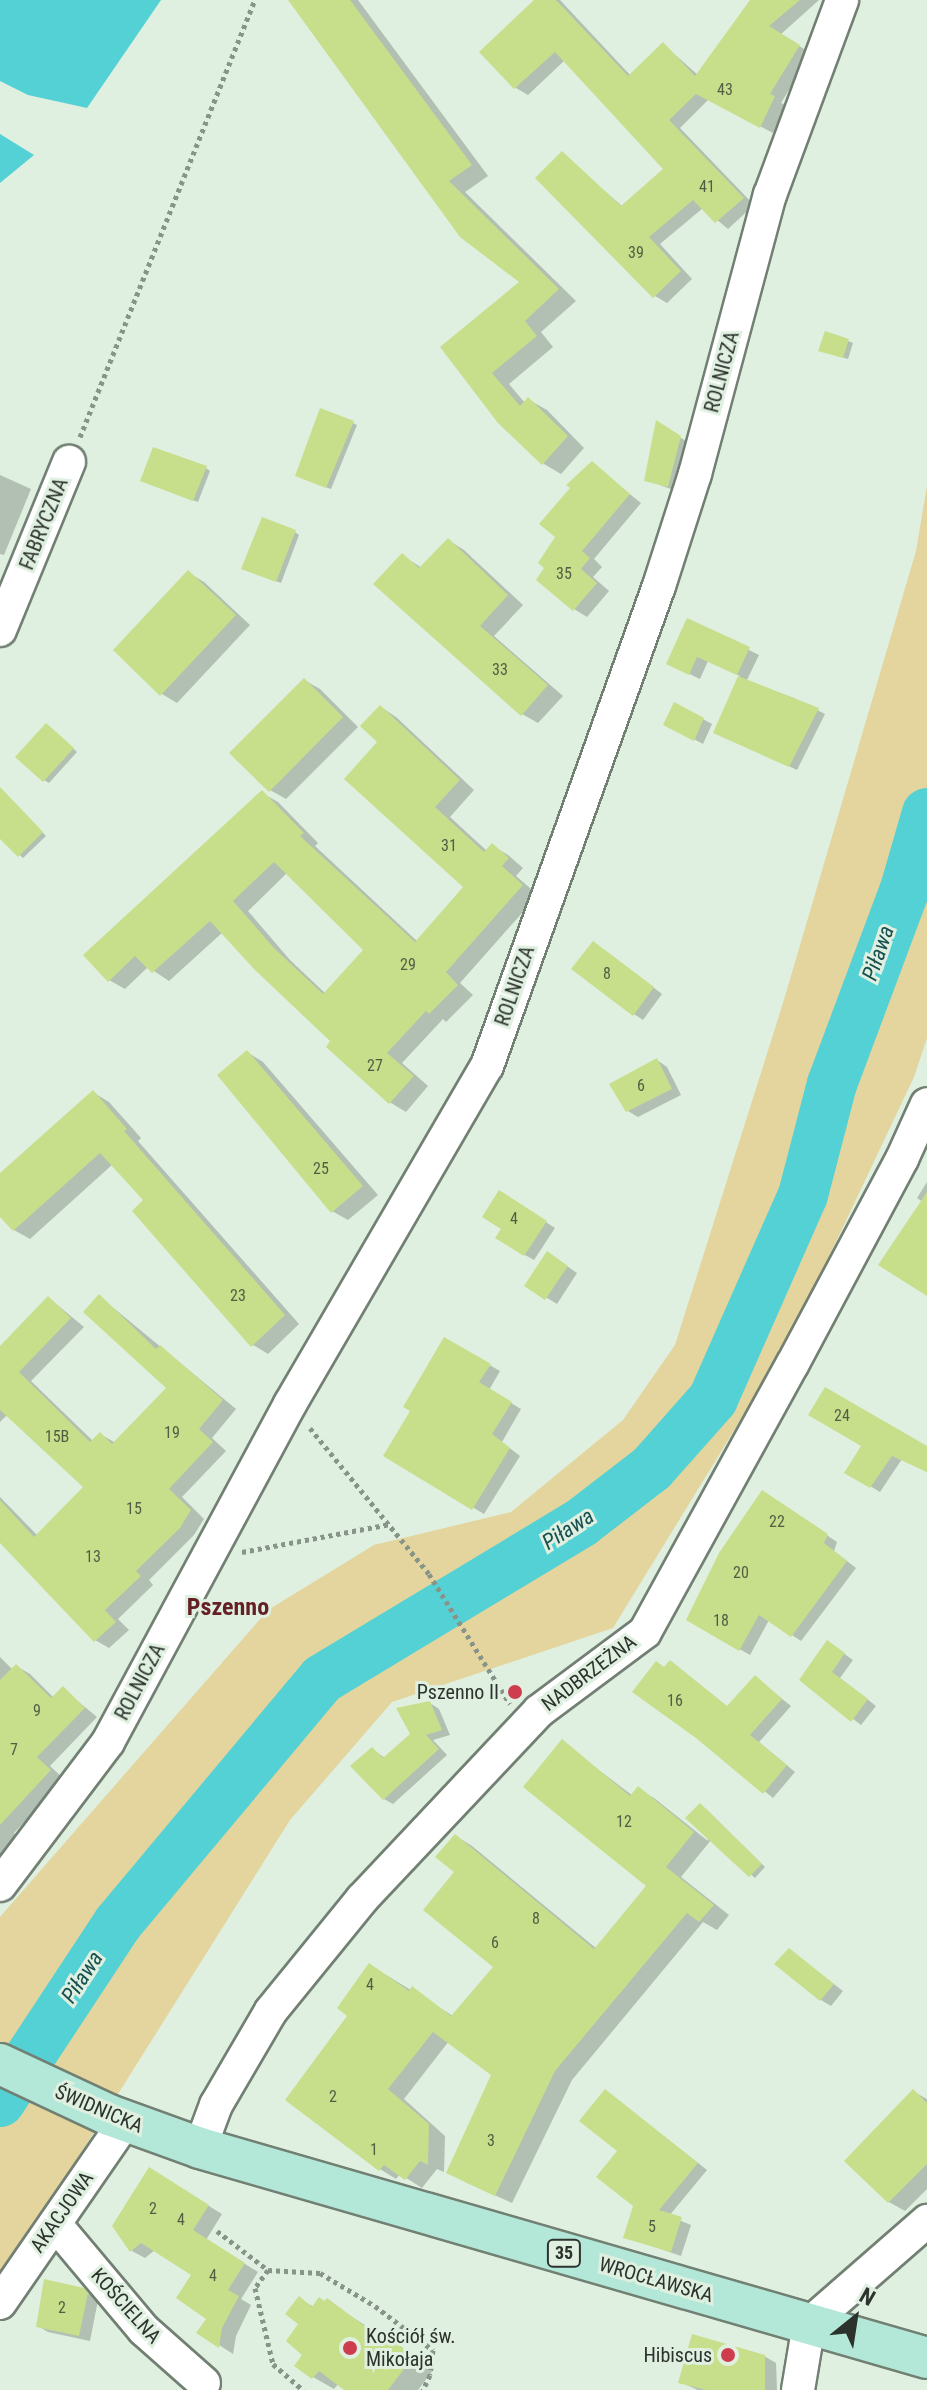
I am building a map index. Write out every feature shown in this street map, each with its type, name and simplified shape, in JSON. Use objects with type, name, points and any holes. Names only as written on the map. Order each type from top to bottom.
[{"type":"main road","name":"ŚWIDNICKA","points":[[0,2064],[117,2119],[200,2148]]},
{"type":"main road","name":"WROCŁAWSKA","points":[[200,2148],[927,2358]]},
{"type":"street","name":"ROLNICZA","points":[[0,1885],[108,1742],[290,1404],[487,1066],[659,586],[695,474],[770,195],[842,0]]},
{"type":"street","name":"FABRYCZNA","points":[[0,630],[69,462]]},
{"type":"street","name":"NADBRZEŻNA","points":[[200,2148],[216,2105],[271,2011],[362,1899],[524,1725],[645,1632],[792,1365],[902,1159],[927,1104]]},
{"type":"street","name":"AKACJOWA","points":[[0,2303],[55,2224],[117,2119]]},
{"type":"street","points":[[798,2390],[809,2324],[927,2221]]},
{"type":"street","name":"KOŚCIELNA","points":[[55,2224],[144,2330],[204,2383]]},
{"type":"path","points":[[69,462],[255,0]]},
{"type":"path","points":[[290,1404],[429,1574],[524,1725]]},
{"type":"path","points":[[204,1559],[391,1524]]},
{"type":"path","points":[[217,2231],[268,2270],[320,2273],[375,2306],[433,2350],[430,2375],[423,2390]]},
{"type":"path","points":[[268,2270],[255,2288],[273,2364],[303,2390]]},
{"type":"shaded area","points":[[927,486],[927,1038],[914,1077],[790,1339],[613,1628],[392,1702],[290,1820],[0,2282],[0,1917],[268,1610],[374,1545],[511,1512],[623,1420],[675,1345],[783,1003],[916,551]]},
{"type":"water","points":[[0,0],[161,0],[87,108],[28,95],[0,81]]},
{"type":"water","points":[[0,134],[34,155],[0,183]]},
{"type":"building","points":[[288,0],[350,0],[472,165],[449,181],[559,289],[525,321],[537,336],[492,373],[520,406],[528,397],[568,436],[542,465],[498,423],[440,347],[519,282],[460,237]]},
{"type":"building","points":[[534,0],[556,0],[628,76],[663,42],[695,76],[750,0],[800,0],[769,26],[800,45],[770,94],[775,96],[760,128],[696,94],[669,120],[744,198],[715,223],[693,200],[649,237],[681,271],[653,298],[535,178],[562,151],[621,206],[663,169],[555,52],[514,89],[479,52]]},
{"type":"building","points":[[825,331],[849,339],[843,358],[818,351]]},
{"type":"building","points":[[320,408],[354,421],[326,488],[295,476]]},
{"type":"building","points":[[656,420],[681,436],[668,487],[644,481]]},
{"type":"building","points":[[153,447],[207,466],[193,501],[140,481]]},
{"type":"building","points":[[592,461],[630,494],[582,551],[590,558],[581,569],[597,583],[573,611],[536,580],[544,568],[538,563],[555,537],[539,524],[570,488],[566,485]]},
{"type":"building","points":[[262,517],[296,530],[276,582],[241,569]]},
{"type":"building","points":[[448,538],[508,595],[480,626],[548,685],[521,716],[373,584],[402,553],[419,568]]},
{"type":"building","points":[[188,570],[236,615],[160,696],[113,650]]},
{"type":"building","points":[[687,618],[750,647],[737,675],[697,657],[689,675],[666,664]]},
{"type":"building","points":[[738,676],[819,708],[789,767],[713,733]]},
{"type":"building","points":[[304,678],[343,717],[269,792],[229,753]]},
{"type":"building","points":[[674,702],[704,718],[694,741],[663,725]]},
{"type":"building","points":[[380,705],[460,780],[435,807],[484,852],[492,843],[509,858],[502,866],[523,885],[446,972],[458,985],[429,1014],[426,1011],[387,1053],[414,1076],[389,1104],[326,1047],[330,1041],[255,970],[210,921],[152,973],[135,956],[108,982],[83,955],[262,790],[304,833],[300,836],[415,942],[463,887],[344,779],[377,742],[360,726]],"holes":[[[274,862],[363,950],[323,994],[274,948],[233,901]]]},
{"type":"building","points":[[46,723],[74,748],[43,782],[15,757]]},
{"type":"building","points":[[0,787],[43,832],[18,857],[0,839]]},
{"type":"building","points":[[593,941],[654,987],[633,1016],[571,969]]},
{"type":"building","points":[[247,1050],[363,1186],[331,1213],[217,1075]]},
{"type":"building","points":[[657,1058],[672,1089],[626,1112],[609,1084]]},
{"type":"building","points":[[93,1090],[127,1129],[124,1131],[285,1315],[251,1347],[132,1211],[143,1200],[100,1153],[13,1231],[0,1217],[0,1173]]},
{"type":"building","points":[[499,1190],[547,1221],[524,1256],[495,1238],[501,1229],[482,1217]]},
{"type":"building","points":[[927,1192],[927,1296],[878,1265]]},
{"type":"building","points":[[547,1251],[568,1266],[545,1300],[524,1286]]},
{"type":"building","points":[[99,1294],[156,1349],[160,1345],[223,1400],[199,1429],[213,1442],[169,1489],[191,1510],[180,1528],[136,1571],[141,1576],[105,1610],[116,1622],[94,1642],[0,1543],[0,1500],[34,1537],[83,1487],[0,1410],[0,1346],[48,1296],[71,1318],[19,1372],[90,1442],[100,1432],[112,1444],[166,1388],[83,1312]]},
{"type":"building","points":[[444,1337],[491,1364],[479,1382],[512,1402],[492,1434],[510,1448],[472,1510],[383,1456],[410,1411],[403,1407]]},
{"type":"building","points":[[825,1387],[927,1446],[927,1472],[892,1456],[870,1488],[844,1473],[861,1446],[808,1415]]},
{"type":"building","points":[[762,1490],[828,1534],[824,1543],[847,1561],[791,1637],[759,1615],[739,1651],[686,1620],[719,1553]]},
{"type":"building","points":[[827,1640],[845,1653],[832,1672],[868,1699],[851,1722],[799,1680]]},
{"type":"building","points":[[670,1660],[727,1706],[755,1675],[782,1699],[750,1735],[787,1765],[763,1794],[696,1738],[632,1692],[656,1661],[664,1667]]},
{"type":"building","points":[[16,1664],[51,1698],[63,1686],[85,1708],[37,1757],[51,1770],[0,1825],[0,1680]]},
{"type":"building","points":[[430,1701],[442,1730],[426,1735],[439,1749],[383,1800],[350,1766],[372,1747],[383,1758],[410,1734],[396,1708]]},
{"type":"building","points":[[562,1739],[630,1796],[638,1786],[694,1832],[666,1867],[714,1905],[699,1922],[687,1913],[555,2071],[495,2196],[446,2173],[491,2075],[433,2032],[388,2089],[429,2124],[428,2165],[420,2161],[405,2180],[384,2165],[379,2171],[285,2100],[347,2016],[337,2008],[369,1963],[409,1991],[412,1986],[451,2016],[493,1967],[423,1910],[454,1872],[435,1857],[455,1834],[594,1949],[646,1886],[523,1787]]},
{"type":"building","points":[[700,1803],[762,1864],[749,1877],[685,1818]]},
{"type":"building","points":[[789,1948],[834,1984],[820,2001],[774,1964]]},
{"type":"building","points":[[605,2089],[698,2163],[659,2210],[682,2217],[671,2252],[623,2238],[633,2206],[596,2177],[617,2151],[579,2121]]},
{"type":"building","points":[[913,2089],[927,2103],[927,2164],[888,2203],[844,2161]]},
{"type":"building","points":[[149,2167],[209,2205],[193,2230],[245,2263],[228,2290],[239,2296],[222,2328],[219,2348],[196,2333],[206,2319],[176,2298],[191,2275],[141,2243],[130,2252],[112,2226]]},
{"type":"building","points":[[44,2279],[84,2288],[88,2293],[79,2336],[36,2327]]},
{"type":"building","name":"Kościół św. Mikołaja","points":[[299,2296],[312,2307],[319,2297],[324,2301],[327,2298],[382,2339],[385,2334],[414,2356],[388,2390],[344,2390],[319,2371],[312,2379],[294,2366],[302,2355],[286,2341],[298,2324],[285,2314]]},
{"type":"building","points":[[692,2334],[765,2355],[765,2390],[706,2390],[678,2383]]},
{"type":"waterway","name":"Piława","points":[[0,2102],[118,1923],[322,1679],[582,1522],[652,1468],[713,1399],[803,1195],[832,1084],[905,889],[927,813]]},
{"type":"place","name":"Pszenno II","points":[[515,1692]]},
{"type":"place","name":"Kościół św. Mikołaja","points":[[350,2348]]},
{"type":"place","name":"Hibiscus","points":[[728,2355]]},
{"type":"district","name":"Pszenno","points":[[228,1608]]}]
